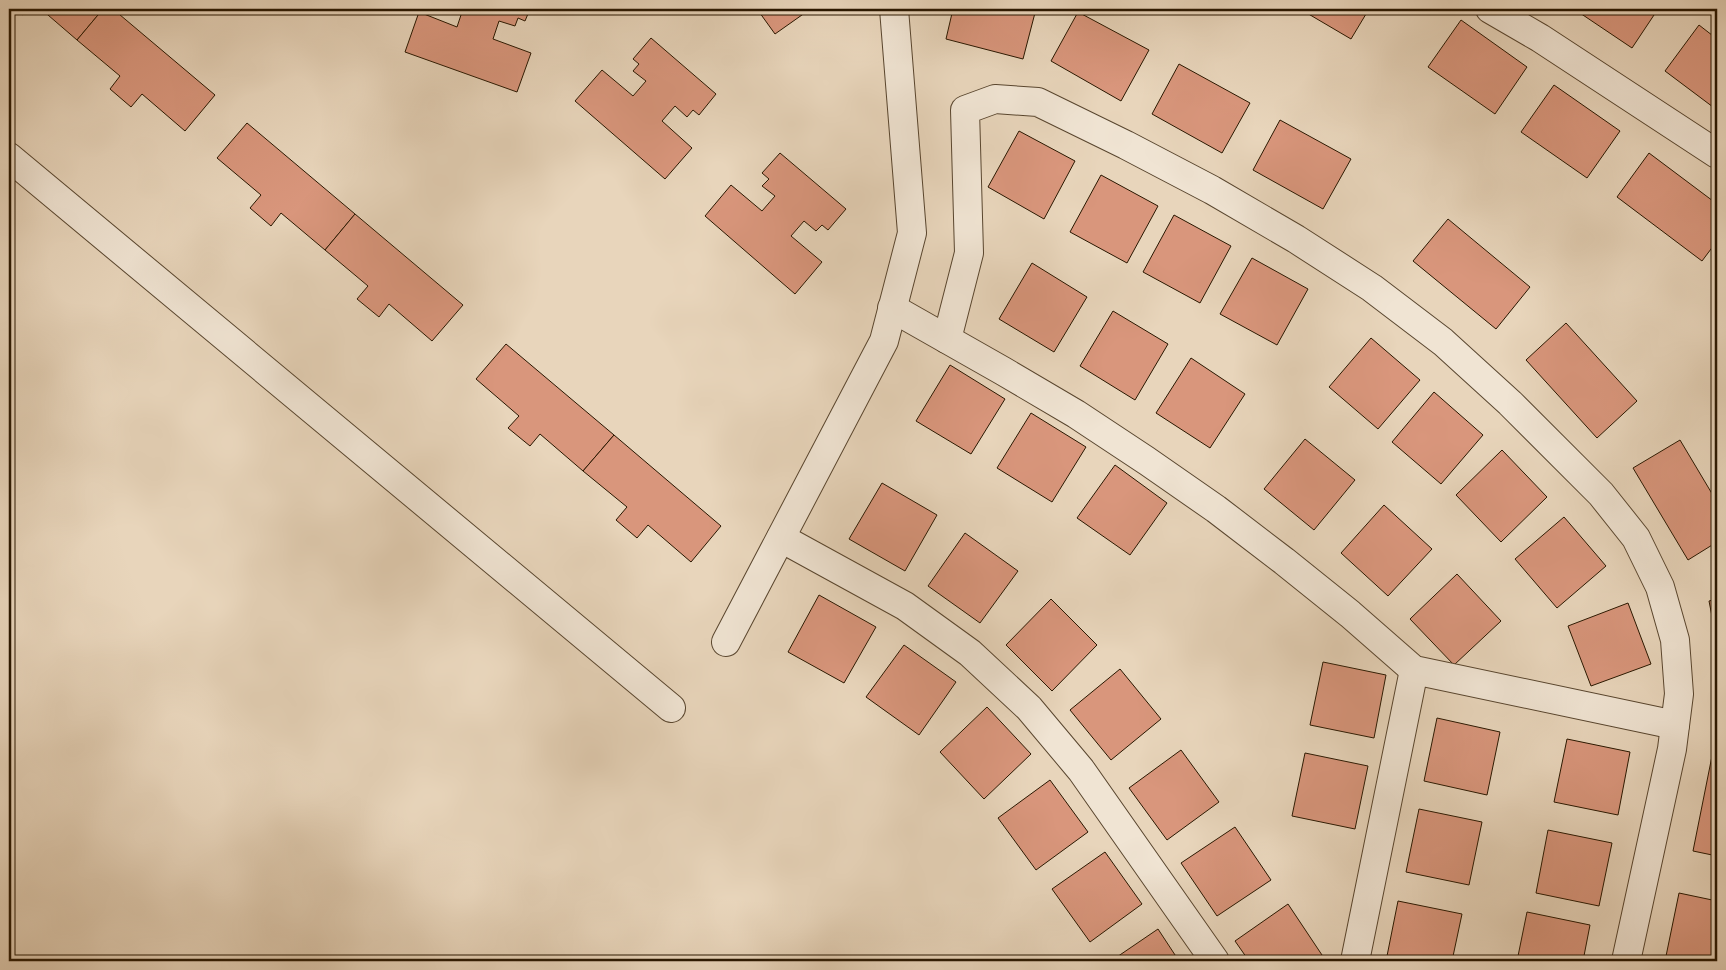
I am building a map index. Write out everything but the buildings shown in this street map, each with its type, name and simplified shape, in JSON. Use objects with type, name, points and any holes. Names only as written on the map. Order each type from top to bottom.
[{"type":"street","points":[[726,642],[884,341],[912,233],[894,9]]},
{"type":"street","points":[[1490,9],[1540,38],[1717,154]]},
{"type":"street","points":[[947,339],[968,253],[965,110],[995,99],[1038,102],[1186,176],[1296,240],[1372,288],[1436,337],[1510,402],[1601,494],[1636,538],[1660,587],[1675,640],[1679,694],[1672,749],[1626,961]]},
{"type":"street","points":[[9,156],[672,708]]},
{"type":"street","points":[[892,308],[1004,370],[1076,414],[1147,461],[1209,504],[1284,561],[1350,614],[1414,670],[1675,725]]},
{"type":"street","points":[[781,538],[905,606],[970,653],[1029,708],[1081,770],[1215,961]]},
{"type":"street","points":[[1355,961],[1414,670]]}]
